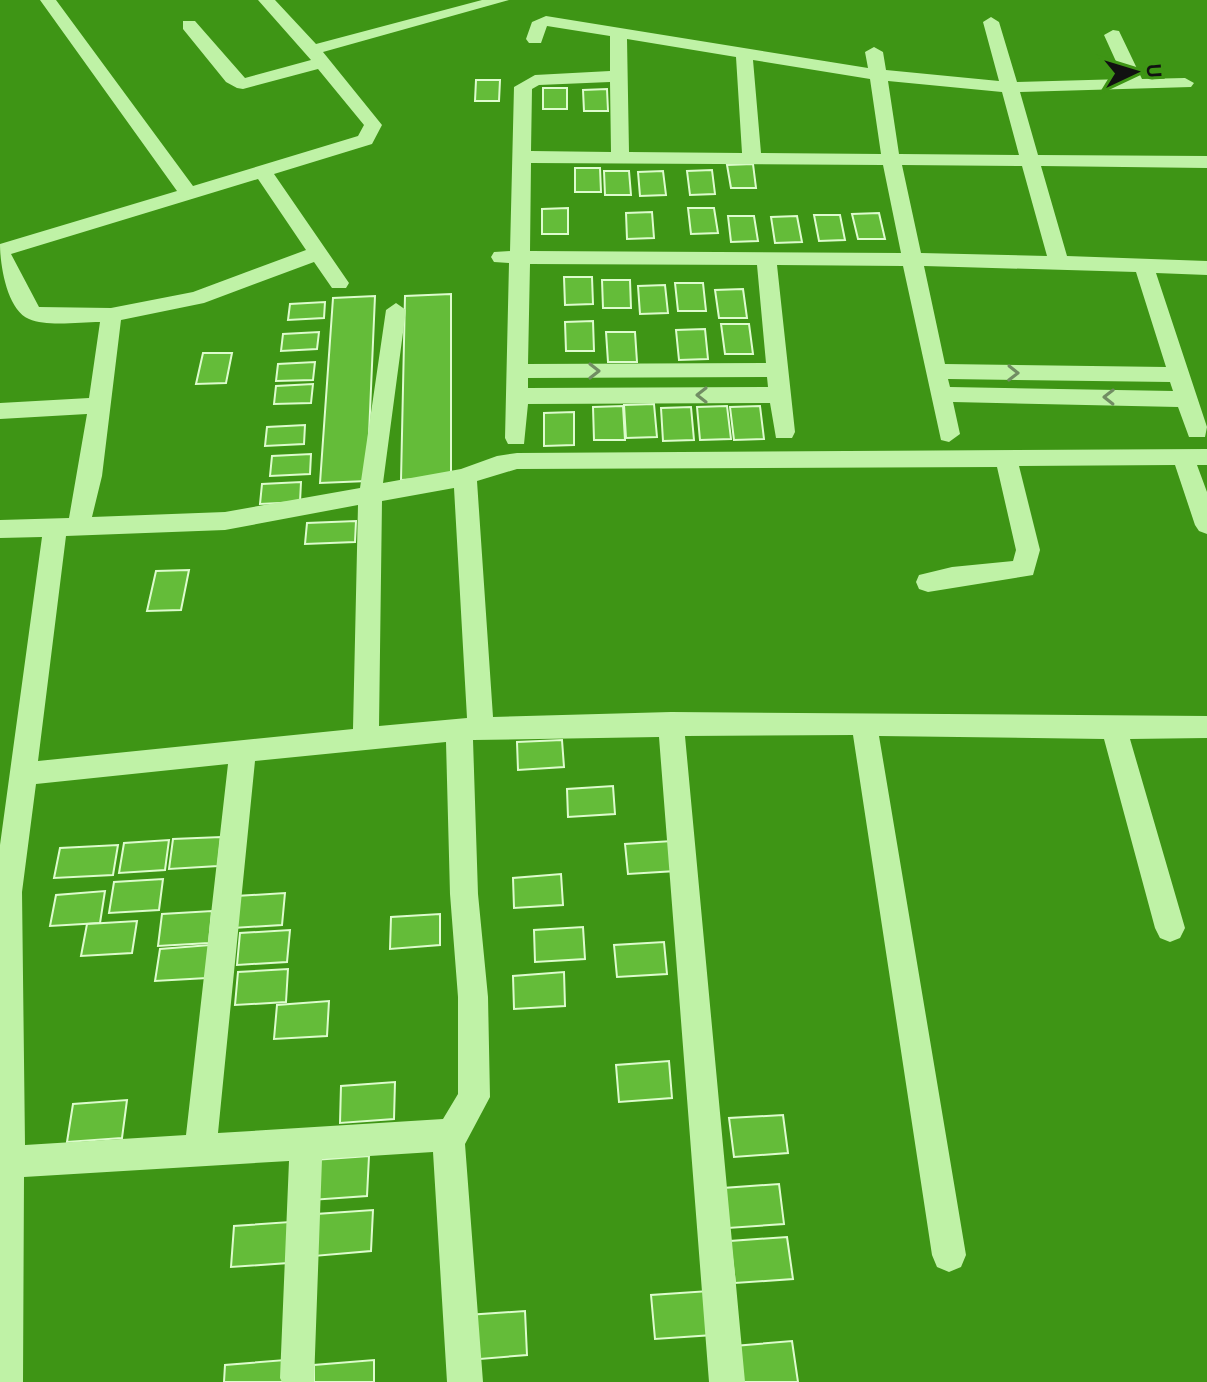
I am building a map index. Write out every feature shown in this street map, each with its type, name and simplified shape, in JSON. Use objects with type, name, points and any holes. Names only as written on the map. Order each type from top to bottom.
[{"type":"street","points":[[48,0],[189,194]]},
{"type":"street","points":[[266,0],[317,56],[373,125],[372,130],[357,144],[0,252],[29,310],[35,314],[111,315],[197,298],[318,253]]},
{"type":"street","points":[[189,25],[238,83],[250,84],[317,56],[481,3],[501,0]]},
{"type":"street","points":[[535,39],[542,21],[878,75],[1010,87],[1134,81],[1185,83]]},
{"type":"street","points":[[991,22],[1033,160],[1059,263]]},
{"type":"street","points":[[618,33],[620,158]]},
{"type":"street","points":[[1113,35],[1134,81]]},
{"type":"street","points":[[874,52],[891,160],[949,434]]},
{"type":"street","points":[[744,54],[752,159]]},
{"type":"street","points":[[516,438],[510,257],[523,157],[523,87],[535,80],[619,76]]},
{"type":"street","points":[[523,157],[1207,162]]},
{"type":"street","points":[[264,173],[339,283]]},
{"type":"street","points":[[510,257],[912,260],[1207,268]]},
{"type":"street","points":[[766,259],[784,432]]},
{"type":"street","points":[[1144,266],[1197,431]]},
{"type":"street","points":[[366,739],[370,497],[396,310]]},
{"type":"street","points":[[5,1382],[3,1198],[9,1162],[8,892],[23,774],[66,528],[89,485],[111,315]]},
{"type":"street","points":[[516,371],[779,370]]},
{"type":"street","points":[[935,371],[1179,375]]},
{"type":"street","points":[[941,394],[1187,399]]},
{"type":"street","points":[[515,396],[780,395]]},
{"type":"street","points":[[0,411],[99,405]]},
{"type":"street","points":[[1183,457],[1207,525]]},
{"type":"street","points":[[0,529],[225,521],[370,497],[465,477],[497,464],[517,461],[1207,457]]},
{"type":"street","points":[[928,582],[945,576],[980,576],[1024,568],[1028,550],[1006,458]]},
{"type":"street","points":[[9,1162],[448,1136],[456,1130],[474,1097],[473,997],[464,894],[470,728],[465,477]]},
{"type":"street","points":[[23,774],[470,728],[671,723],[1207,727]]},
{"type":"street","points":[[671,723],[727,1382]]},
{"type":"street","points":[[864,723],[949,1255]]},
{"type":"street","points":[[1114,728],[1170,928]]},
{"type":"street","points":[[200,1150],[243,751]]},
{"type":"street","points":[[448,1136],[465,1382]]},
{"type":"street","points":[[298,1378],[306,1143]]},
{"type":"building","points":[[476,80],[500,80],[499,101],[475,101]]},
{"type":"building","points":[[543,88],[567,88],[567,109],[543,109]]},
{"type":"building","points":[[607,89],[608,111],[584,111],[583,90]]},
{"type":"building","points":[[753,164],[756,188],[731,188],[727,165]]},
{"type":"building","points":[[575,168],[600,168],[601,192],[575,192]]},
{"type":"building","points":[[712,170],[715,194],[690,195],[687,171]]},
{"type":"building","points":[[604,171],[629,171],[631,195],[605,195]]},
{"type":"building","points":[[663,171],[666,195],[640,196],[638,172]]},
{"type":"building","points":[[568,208],[568,234],[542,234],[542,209]]},
{"type":"building","points":[[688,208],[714,208],[718,233],[691,234]]},
{"type":"building","points":[[652,212],[654,238],[627,239],[626,213]]},
{"type":"building","points":[[879,213],[885,239],[858,239],[852,214]]},
{"type":"building","points":[[814,215],[840,215],[845,240],[819,241]]},
{"type":"building","points":[[728,216],[754,216],[758,241],[731,242]]},
{"type":"building","points":[[797,216],[802,242],[775,243],[771,217]]},
{"type":"building","points":[[564,277],[592,277],[593,304],[565,305]]},
{"type":"building","points":[[602,280],[630,280],[631,308],[603,308]]},
{"type":"building","points":[[675,283],[703,283],[706,311],[678,311]]},
{"type":"building","points":[[665,285],[668,313],[640,314],[638,286]]},
{"type":"building","points":[[743,289],[747,318],[719,318],[715,290]]},
{"type":"building","points":[[451,294],[451,477],[401,480],[405,296]]},
{"type":"building","points":[[375,296],[367,481],[320,483],[333,298]]},
{"type":"building","points":[[325,302],[324,318],[288,320],[290,304]]},
{"type":"building","points":[[593,321],[594,351],[566,351],[565,322]]},
{"type":"building","points":[[721,324],[749,324],[753,354],[725,354]]},
{"type":"building","points":[[705,329],[708,359],[679,360],[676,330]]},
{"type":"building","points":[[319,332],[317,349],[281,351],[283,334]]},
{"type":"building","points":[[606,332],[635,332],[637,362],[608,362]]},
{"type":"building","points":[[203,353],[232,353],[226,383],[196,384]]},
{"type":"building","points":[[315,362],[313,380],[276,381],[278,364]]},
{"type":"building","points":[[313,384],[311,403],[274,404],[276,386]]},
{"type":"building","points":[[654,404],[657,437],[626,438],[624,405]]},
{"type":"building","points":[[623,406],[625,440],[594,440],[593,407]]},
{"type":"building","points":[[727,406],[731,439],[700,440],[697,407]]},
{"type":"building","points":[[760,406],[764,439],[734,440],[730,407]]},
{"type":"building","points":[[691,407],[694,440],[663,441],[661,408]]},
{"type":"building","points":[[574,412],[574,445],[544,446],[544,413]]},
{"type":"building","points":[[305,425],[304,444],[265,446],[267,427]]},
{"type":"building","points":[[311,454],[310,474],[270,476],[272,456]]},
{"type":"building","points":[[301,482],[300,502],[260,504],[262,484]]},
{"type":"building","points":[[356,521],[355,542],[305,544],[307,523]]},
{"type":"building","points":[[189,570],[181,610],[147,611],[156,571]]},
{"type":"building","points":[[562,740],[564,767],[518,770],[517,742]]},
{"type":"building","points":[[613,786],[615,814],[568,817],[567,789]]},
{"type":"building","points":[[221,837],[218,866],[169,869],[173,839]]},
{"type":"building","points":[[169,840],[165,870],[119,873],[124,843]]},
{"type":"building","points":[[672,841],[676,871],[628,874],[625,844]]},
{"type":"building","points":[[118,845],[113,875],[54,878],[60,848]]},
{"type":"building","points":[[561,874],[563,905],[514,908],[513,878]]},
{"type":"building","points":[[163,879],[159,910],[109,913],[114,882]]},
{"type":"building","points":[[105,891],[100,923],[50,926],[56,895]]},
{"type":"building","points":[[285,893],[282,925],[233,928],[236,896]]},
{"type":"building","points":[[212,911],[209,943],[158,946],[162,914]]},
{"type":"building","points":[[440,914],[440,945],[390,949],[391,917]]},
{"type":"building","points":[[137,921],[132,953],[81,956],[87,924]]},
{"type":"building","points":[[583,927],[585,959],[535,962],[534,930]]},
{"type":"building","points":[[290,930],[287,962],[237,965],[240,933]]},
{"type":"building","points":[[664,942],[667,974],[617,977],[614,945]]},
{"type":"building","points":[[210,945],[207,978],[155,981],[160,949]]},
{"type":"building","points":[[288,969],[286,1002],[235,1005],[238,972]]},
{"type":"building","points":[[564,972],[565,1006],[514,1009],[513,976]]},
{"type":"building","points":[[329,1001],[327,1036],[274,1039],[277,1005]]},
{"type":"building","points":[[669,1061],[672,1098],[619,1102],[616,1065]]},
{"type":"building","points":[[395,1082],[394,1119],[340,1123],[341,1086]]},
{"type":"building","points":[[127,1100],[122,1138],[67,1142],[73,1104]]},
{"type":"building","points":[[783,1115],[788,1153],[734,1157],[729,1118]]},
{"type":"building","points":[[369,1156],[367,1196],[311,1200],[313,1160]]},
{"type":"building","points":[[779,1184],[784,1224],[728,1228],[723,1188]]},
{"type":"building","points":[[373,1210],[371,1251],[314,1256],[316,1214]]},
{"type":"building","points":[[290,1222],[288,1263],[231,1267],[234,1226]]},
{"type":"building","points":[[787,1237],[793,1279],[735,1283],[730,1241]]},
{"type":"building","points":[[709,1291],[713,1335],[655,1339],[651,1295]]},
{"type":"building","points":[[525,1311],[527,1355],[468,1360],[467,1315]]},
{"type":"building","points":[[792,1341],[798,1382],[738,1382],[734,1346]]},
{"type":"building","points":[[285,1360],[283,1382],[224,1382],[225,1365]]},
{"type":"building","points":[[374,1360],[374,1382],[314,1382],[314,1365]]}]
